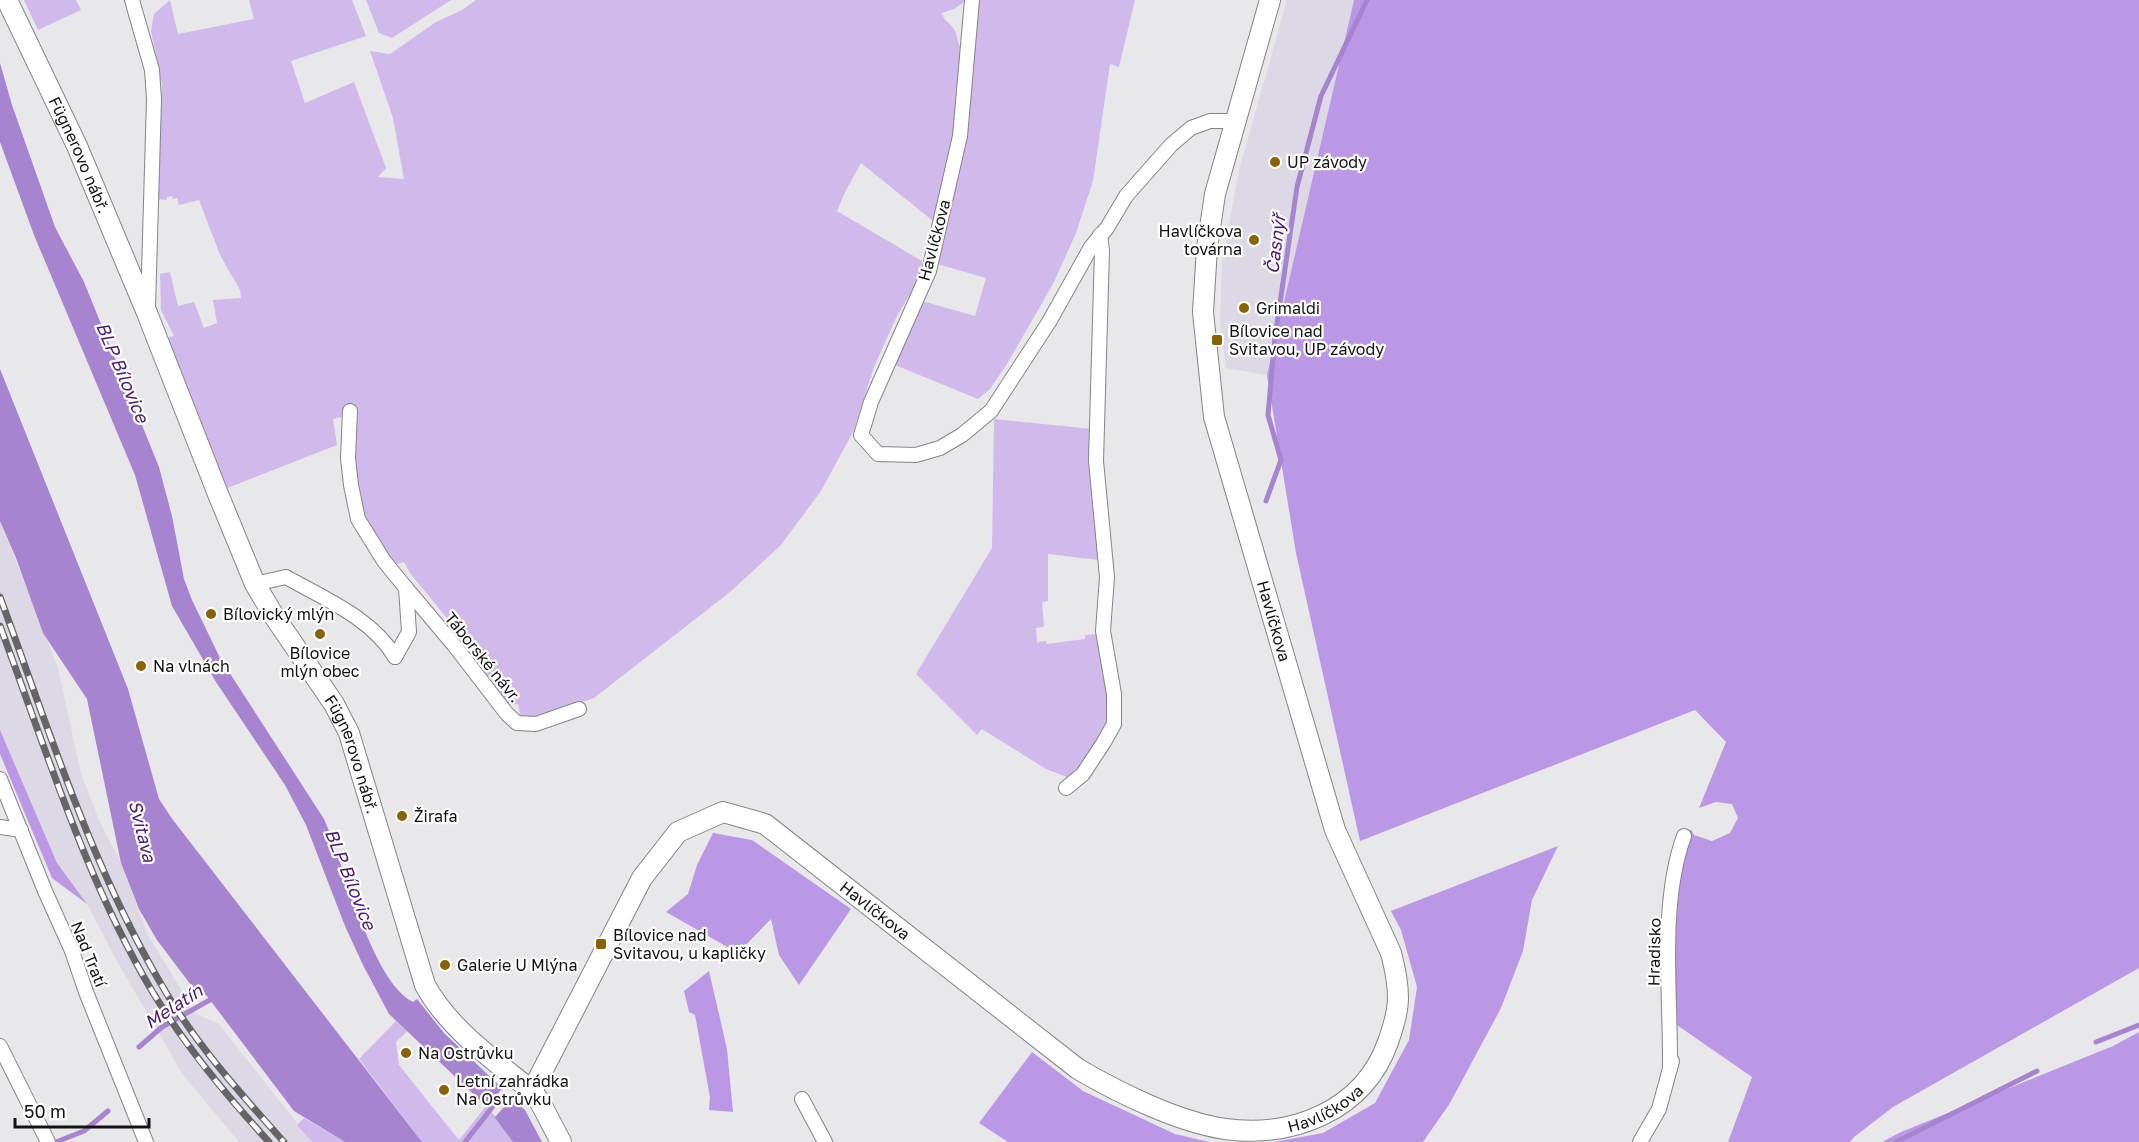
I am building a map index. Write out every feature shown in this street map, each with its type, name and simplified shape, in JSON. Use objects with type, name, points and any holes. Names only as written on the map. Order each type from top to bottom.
[{"type":"main road","name":"Fügnerovo nábř.","points":[[6,0],[77,146],[147,313],[255,584],[334,704],[349,733],[429,993],[452,1023],[532,1091],[545,1109],[561,1142]]},
{"type":"main road","name":"Havlíčkova","points":[[532,1091],[642,878],[678,832],[723,812],[765,824],[1078,1069],[1134,1098],[1224,1129],[1270,1130],[1312,1120],[1333,1110],[1344,1104],[1367,1082],[1377,1067],[1395,1024],[1398,1000],[1397,980],[1391,953],[1335,830],[1214,417],[1203,312],[1207,248],[1215,194],[1270,0]]},
{"type":"street","name":"Fügnerovo nábř.","points":[[132,0],[152,70],[153,121],[147,313]]},
{"type":"street","name":"Havlíčkova","points":[[972,0],[960,136],[929,271],[871,402],[861,435],[878,454],[915,455],[940,448],[962,435],[992,411],[1049,322],[1091,247],[1126,196],[1180,136],[1202,123],[1219,120],[1237,121]]},
{"type":"street","points":[[1066,788],[1083,774],[1113,724],[1113,694],[1103,631],[1107,577],[1096,461],[1102,250],[1100,235]]},
{"type":"street","name":"Táborské návr.","points":[[350,411],[348,458],[358,519],[384,561],[454,645],[507,714],[517,723],[536,724],[579,709]]},
{"type":"street","points":[[255,584],[286,577],[368,626],[389,647],[395,657],[409,632],[406,588]]},
{"type":"street","name":"Nad Tratí","points":[[0,779],[72,951],[146,1142]]},
{"type":"street","points":[[0,827],[21,830]]},
{"type":"street","name":"Hradisko","points":[[1670,1070],[1668,960],[1676,858],[1684,836]]},
{"type":"street","name":"Hradisko","points":[[1640,1142],[1659,1109],[1678,1037]]},
{"type":"street","points":[[0,1046],[47,1140]]},
{"type":"street","points":[[802,1099],[825,1142]]},
{"type":"shaded area","points":[[24,0],[76,0],[81,10],[38,30]]},
{"type":"shaded area","points":[[170,0],[178,34],[254,19],[249,0],[352,0],[366,36],[291,61],[305,103],[354,82],[386,168],[378,177],[404,179],[393,118],[370,51],[390,54],[436,22],[462,10],[476,0],[967,0],[954,9],[942,13],[954,29],[964,51],[953,151],[933,221],[861,163],[837,211],[922,261],[922,273],[896,318],[874,367],[853,432],[821,491],[780,546],[730,592],[594,698],[534,719],[527,719],[520,715],[518,704],[510,705],[505,702],[459,633],[410,573],[404,562],[394,565],[364,517],[354,470],[353,405],[343,406],[342,417],[333,419],[337,445],[225,489],[167,338],[174,336],[161,310],[160,274],[170,272],[178,306],[194,302],[204,328],[217,323],[213,300],[241,298],[240,290],[220,255],[199,200],[179,205],[177,198],[173,199],[172,196],[167,197],[167,200],[157,199],[162,85],[151,31],[154,14]]},
{"type":"shaded area","points":[[366,0],[451,0],[392,38],[379,33]]},
{"type":"shaded area","points":[[975,0],[1135,0],[1119,67],[1110,64],[1093,181],[1076,233],[1053,284],[1007,364],[990,389],[978,399],[895,365],[922,301],[975,316],[986,278],[937,264]]},
{"type":"shaded area","points":[[1287,0],[1354,0],[1267,375],[1226,368],[1220,321],[1222,262],[1239,170]]},
{"type":"shaded area","points":[[1354,0],[2139,0],[2139,968],[1893,1107],[1850,1142],[1728,1142],[1752,1077],[1674,1023],[1675,934],[1683,850],[1691,829],[1694,835],[1712,841],[1730,833],[1738,818],[1732,804],[1716,802],[1699,808],[1726,742],[1695,710],[1360,841],[1296,553],[1267,375]]},
{"type":"shaded area","points":[[994,419],[1092,429],[1099,560],[1048,554],[1048,601],[1042,602],[1044,627],[1036,628],[1037,642],[1046,641],[1047,644],[1085,639],[1085,635],[1097,634],[1110,726],[1072,779],[1046,769],[982,729],[977,735],[916,674],[992,548]]},
{"type":"shaded area","points":[[0,521],[58,668],[81,774],[99,820],[121,863],[148,935],[196,1014],[218,1023],[312,1142],[239,1142],[183,1075],[118,963],[87,904],[57,863],[0,730]]},
{"type":"shaded area","points":[[0,730],[57,863],[87,904],[52,878],[0,754]]},
{"type":"shaded area","points":[[713,833],[752,840],[851,909],[799,985],[779,955],[771,919],[738,953],[666,912],[688,894],[697,865]]},
{"type":"shaded area","points":[[1558,846],[1532,900],[1523,951],[1501,1008],[1450,1103],[1423,1142],[1274,1142],[1323,1133],[1375,1103],[1409,1040],[1417,987],[1401,930],[1391,911]]},
{"type":"shaded area","points":[[709,971],[727,1049],[733,1112],[709,1110],[710,1097],[695,1015],[689,1012],[684,991]]},
{"type":"shaded area","points":[[396,1021],[407,1031],[396,1042],[399,1065],[458,1139],[486,1106],[513,1142],[422,1142],[359,1059]]},
{"type":"shaded area","points":[[2139,1032],[2139,1142],[1882,1142],[1901,1132],[2113,1046]]},
{"type":"shaded area","points":[[1032,1052],[1083,1091],[1175,1134],[1209,1142],[1008,1142],[979,1123]]},
{"type":"shaded area","points":[[304,1118],[345,1142],[312,1142],[297,1125]]},
{"type":"water","points":[[0,63],[12,105],[55,227],[84,282],[159,467],[172,516],[184,579],[220,658],[324,819],[360,919],[384,971],[398,990],[413,1002],[417,999],[444,1033],[525,1110],[542,1142],[513,1142],[486,1106],[389,1014],[345,926],[306,825],[285,785],[216,682],[172,606],[135,475],[34,235],[0,142]]},
{"type":"water","name":"Svitava","points":[[0,369],[128,689],[159,799],[422,1142],[345,1142],[294,1111],[210,1000],[205,994],[200,997],[157,940],[139,909],[121,863],[87,699],[43,633],[0,521]]},
{"type":"pier","points":[[504,1087],[514,1096],[495,1117],[486,1106]]},
{"type":"waterway","name":"Časnýř","points":[[1266,501],[1281,460],[1268,415],[1275,337],[1297,187],[1321,96],[1367,0]]},
{"type":"waterway","name":"Melatín","points":[[139,1047],[162,1027],[215,997]]},
{"type":"waterway","points":[[2096,1042],[2139,1025]]},
{"type":"waterway","points":[[1896,1142],[2037,1071]]},
{"type":"waterway","name":"Časnýř","points":[[465,1142],[494,1105]]},
{"type":"waterway","name":"Melatín","points":[[56,1142],[84,1131],[108,1111]]},
{"type":"railway","points":[[0,597],[72,794],[113,891],[136,938],[161,984],[188,1026],[234,1085],[284,1142]]},
{"type":"railway","points":[[0,626],[68,812],[106,904],[128,948],[152,991],[192,1051],[269,1142]]},
{"type":"place","name":"UP závody","points":[[1275,162]]},
{"type":"place","name":"Havlíčkova továrna","points":[[1254,240]]},
{"type":"place","name":"Grimaldi","points":[[1244,308]]},
{"type":"place","name":"Bílovice nad Svitavou, UP závody","points":[[1217,340]]},
{"type":"place","name":"Bílovický mlýn","points":[[211,614]]},
{"type":"place","name":"Bílovice mlýn obec","points":[[320,634]]},
{"type":"place","name":"Na vlnách","points":[[141,666]]},
{"type":"place","name":"Žirafa","points":[[402,816]]},
{"type":"place","name":"Bílovice nad Svitavou, u kapličky","points":[[601,944]]},
{"type":"place","name":"Galerie U Mlýna","points":[[445,965]]},
{"type":"place","name":"Na Ostrůvku","points":[[406,1053]]},
{"type":"place","name":"Letní zahrádka Na Ostrůvku","points":[[444,1090]]},
{"type":"water label","name":"BLP Bílovice","points":[[123,372]]},
{"type":"water label","name":"BLP Bílovice","points":[[351,879]]}]
